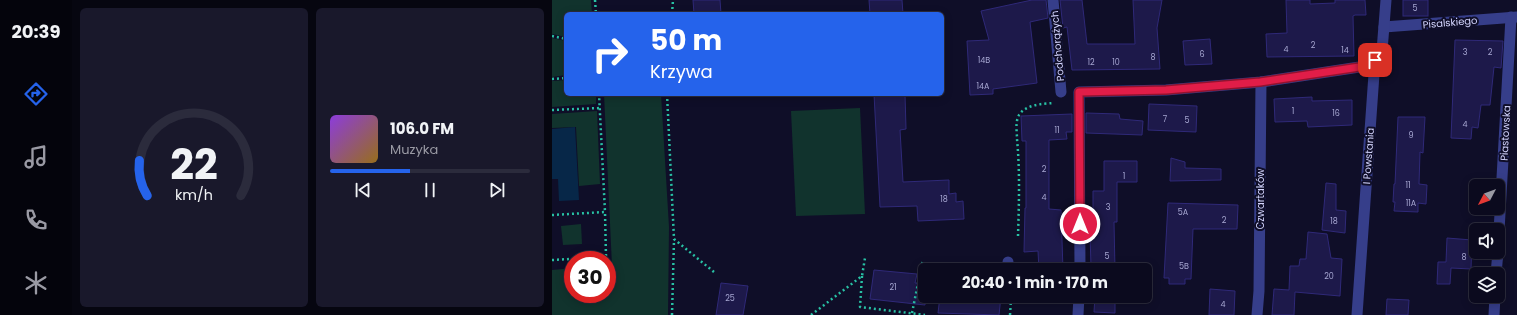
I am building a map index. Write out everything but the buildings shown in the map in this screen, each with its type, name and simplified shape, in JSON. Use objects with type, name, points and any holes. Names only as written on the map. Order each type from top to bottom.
[{"type":"street","name":"Podchorążych","points":[[1053,0],[1061,92]]},
{"type":"street","name":"I Powstania","points":[[1357,315],[1375,60],[1382,51],[1386,0]]},
{"type":"street","name":"Pisalskiego","points":[[1384,27],[1514,17]]},
{"type":"street","name":"Piastowska","points":[[1500,223],[1514,17]]},
{"type":"street","points":[[1080,263],[1079,92],[1166,90],[1260,82],[1366,66],[1375,60]]},
{"type":"street","name":"Czwartaków","points":[[1257,315],[1259,290],[1260,82]]},
{"type":"street","points":[[1078,315],[1079,303]]},
{"type":"street","points":[[1494,315],[1495,303]]},
{"type":"path","points":[[595,0],[596,12]]},
{"type":"path","points":[[672,12],[673,0]]},
{"type":"path","points":[[552,36],[564,39]]},
{"type":"path","points":[[552,79],[564,78]]},
{"type":"path","points":[[552,260],[606,257],[599,96]]},
{"type":"path","points":[[667,96],[674,239],[672,315]]},
{"type":"path","points":[[1018,236],[1019,165],[1016,124],[1019,115],[1035,105],[1056,103]]},
{"type":"path","points":[[552,110],[600,108]]},
{"type":"path","points":[[552,214],[605,212]]},
{"type":"path","points":[[674,239],[714,272]]},
{"type":"path","points":[[865,258],[860,307],[897,313],[925,315]]},
{"type":"path","points":[[912,313],[923,259]]},
{"type":"path","points":[[811,315],[862,276]]},
{"type":"path","points":[[1010,314],[1011,303]]},
{"type":"green space","points":[[552,0],[591,0],[592,12],[564,12],[564,37],[552,34]]},
{"type":"green space","points":[[552,38],[564,41],[564,75],[552,77]]},
{"type":"green space","points":[[564,80],[564,96],[596,96],[596,104],[552,107],[552,81]]},
{"type":"green space","points":[[604,96],[661,96],[669,227],[668,315],[552,315],[552,270],[564,269],[564,303],[616,303],[616,251],[611,251]]},
{"type":"green space","points":[[860,108],[865,214],[796,216],[791,111]]},
{"type":"green space","points":[[597,111],[600,184],[579,186],[576,127],[552,128],[552,114]]},
{"type":"green space","points":[[581,224],[582,244],[563,245],[561,226]]},
{"type":"water","points":[[575,127],[579,200],[559,201],[558,179],[552,179],[552,129]]},
{"type":"route","points":[[1080,224],[1079,92],[1166,90],[1260,82],[1366,66],[1375,60]]}]
